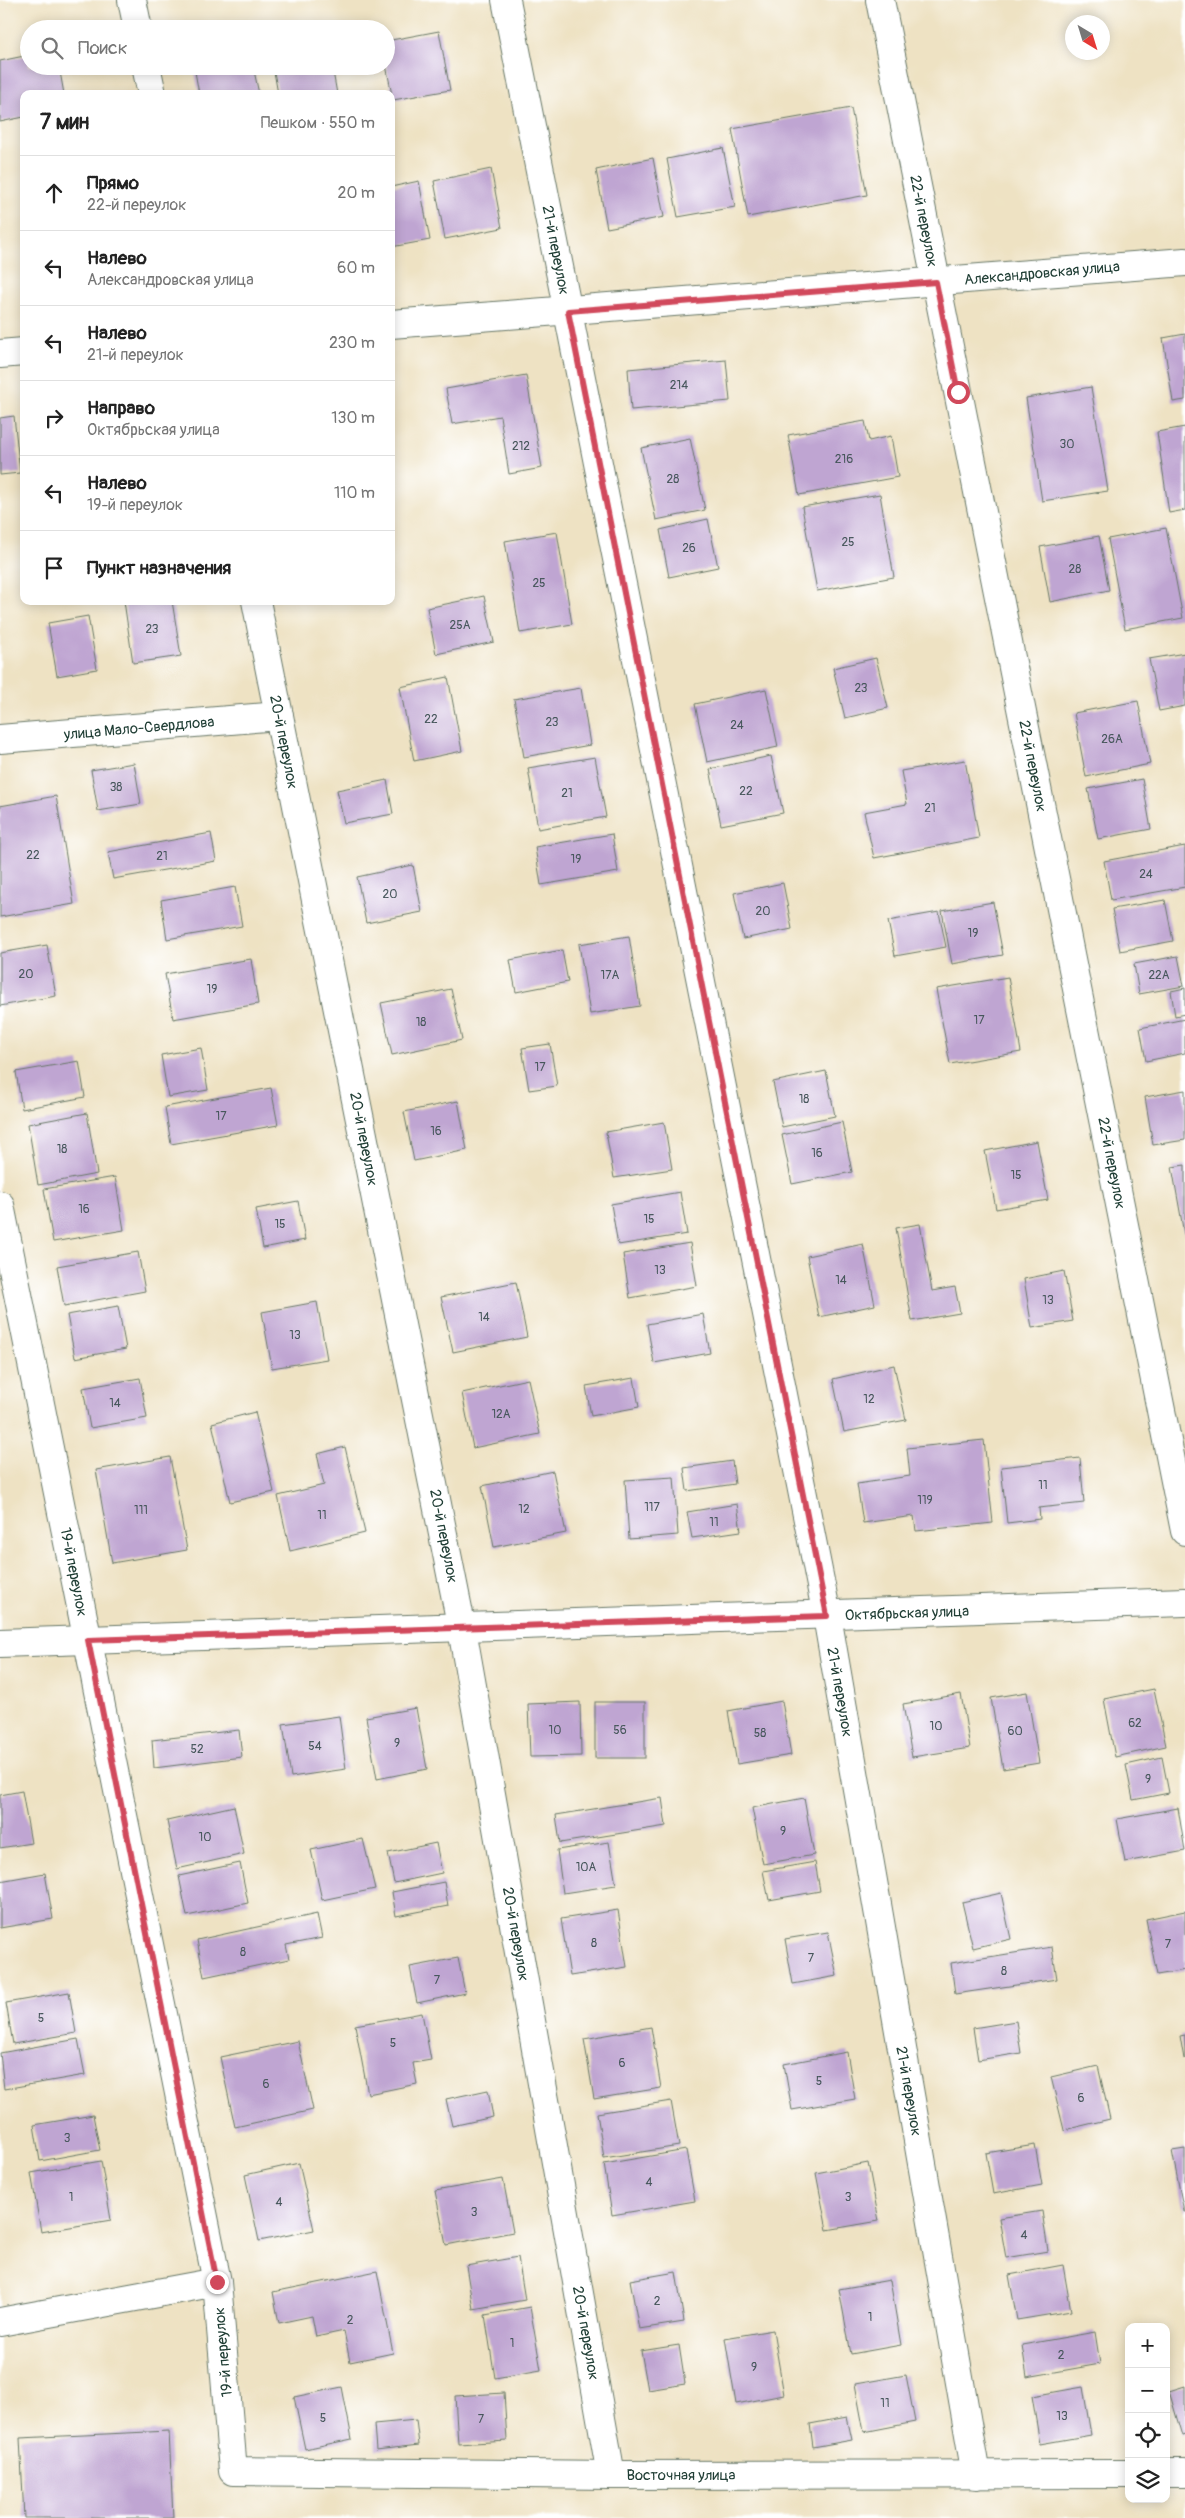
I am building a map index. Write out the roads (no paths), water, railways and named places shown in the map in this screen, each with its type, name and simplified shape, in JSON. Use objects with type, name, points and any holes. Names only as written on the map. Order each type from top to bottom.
[{"type":"street","points":[[132,0],[136,20]]},
{"type":"street","name":"21-й переулок","points":[[506,0],[827,1616],[976,2475]]},
{"type":"street","name":"22-й переулок","points":[[880,0],[1185,1531]]},
{"type":"street","points":[[148,75],[151,90]]},
{"type":"street","name":"Александровская улица","points":[[395,324],[1185,262]]},
{"type":"street","points":[[0,354],[20,352]]},
{"type":"street","name":"20-й переулок","points":[[257,605],[462,1629],[611,2474]]},
{"type":"street","name":"улица Мало-Свердлова","points":[[0,739],[278,716]]},
{"type":"street","name":"19-й переулок","points":[[0,1205],[217,2282],[233,2470]]},
{"type":"street","name":"Октябрьская улица","points":[[0,1643],[462,1629],[1185,1602]]},
{"type":"street","points":[[0,2322],[217,2282]]},
{"type":"street","name":"Восточная улица","points":[[233,2470],[611,2474],[1125,2474]]},
{"type":"street","points":[[1170,2473],[1185,2473]]}]
